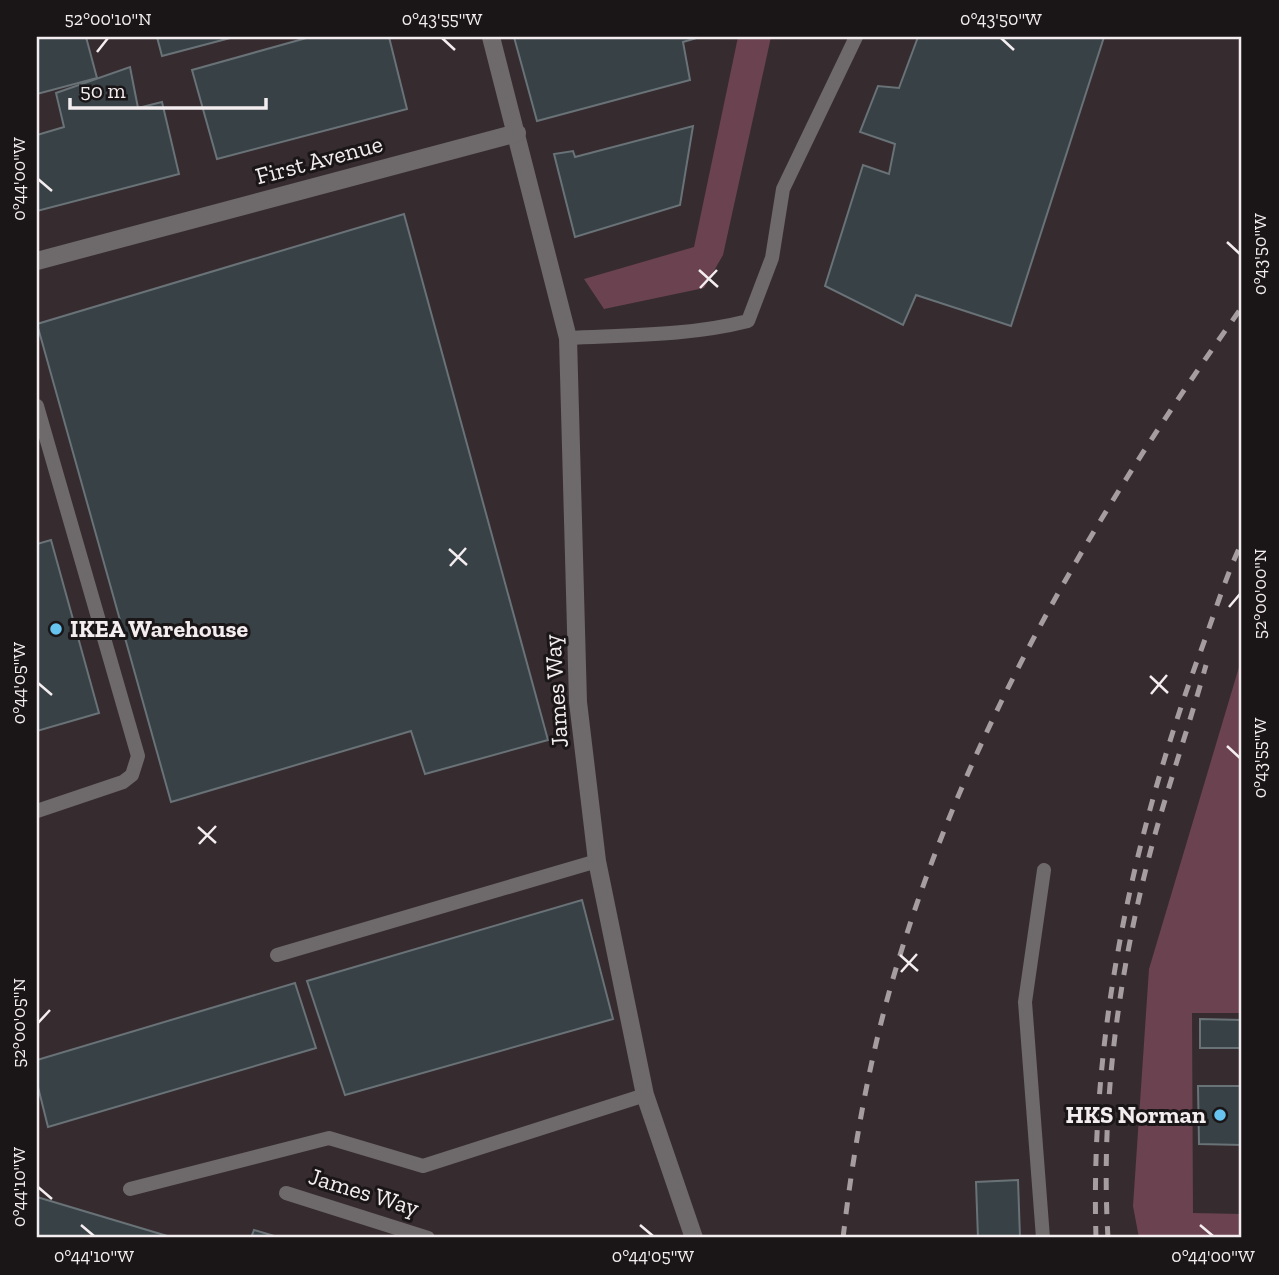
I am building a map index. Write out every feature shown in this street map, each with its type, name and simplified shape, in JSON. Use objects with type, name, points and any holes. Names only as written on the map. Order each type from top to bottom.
[{"type":"street","points":[[491,37],[517,133]]},
{"type":"street","name":"First Avenue","points":[[37,261],[517,133]]},
{"type":"street","name":"James Way","points":[[517,133],[568,338],[579,702],[597,861],[645,1095],[694,1238]]},
{"type":"lane","points":[[568,338],[666,333],[723,327],[748,321],[772,258],[783,189],[856,37]]},
{"type":"lane","points":[[37,406],[43,454],[138,756],[132,775],[123,782],[37,811]]},
{"type":"lane","points":[[277,955],[597,861]]},
{"type":"lane","points":[[1043,1238],[1025,1002],[1044,870]]},
{"type":"lane","points":[[130,1189],[329,1138],[423,1166],[645,1095]]},
{"type":"lane","name":"James Way","points":[[286,1194],[428,1238]]},
{"type":"shaded area","points":[[738,37],[771,37],[723,255],[704,288],[604,309],[584,279],[694,247]]},
{"type":"shaded area","points":[[1242,657],[1242,1013],[1192,1013],[1193,1213],[1242,1214],[1242,1238],[1139,1238],[1133,1206],[1149,969]]},
{"type":"building","points":[[37,37],[86,37],[97,78],[37,94]]},
{"type":"building","points":[[157,37],[234,37],[162,56]]},
{"type":"building","points":[[310,37],[389,37],[407,109],[217,159],[192,70]]},
{"type":"building","points":[[514,37],[700,37],[683,42],[690,80],[537,121]]},
{"type":"building","points":[[918,37],[1104,37],[1011,326],[916,295],[903,325],[825,286],[863,165],[889,174],[895,144],[860,132],[878,86],[899,88]]},
{"type":"building","points":[[130,67],[138,108],[162,102],[179,174],[37,211],[37,135],[64,127],[56,93]]},
{"type":"building","points":[[693,126],[680,205],[575,237],[554,154],[573,151],[575,157]]},
{"type":"building","points":[[404,214],[548,740],[425,774],[411,731],[171,802],[37,324]]},
{"type":"building","name":"IKEA Warehouse","points":[[51,540],[99,713],[37,731],[37,544]]},
{"type":"building","points":[[582,900],[613,1019],[345,1095],[307,981]]},
{"type":"building","points":[[295,983],[316,1048],[48,1127],[37,1083],[37,1060]]},
{"type":"building","points":[[1200,1019],[1242,1020],[1242,1048],[1200,1048]]},
{"type":"building","name":"HKS Norman","points":[[1198,1086],[1242,1086],[1242,1145],[1199,1144]]},
{"type":"building","points":[[1018,1180],[1020,1238],[978,1238],[976,1182]]},
{"type":"building","points":[[37,1197],[174,1238],[37,1238]]},
{"type":"building","points":[[254,1230],[281,1238],[251,1238]]},
{"type":"railway","points":[[843,1238],[851,1175],[874,1051],[919,897],[954,806],[1036,633],[1083,549],[1187,386],[1242,307]]},
{"type":"railway","points":[[1096,1238],[1100,1090],[1119,945],[1134,873],[1173,731],[1242,542]]},
{"type":"railway","points":[[1108,1238],[1107,1138],[1122,986],[1154,838],[1206,665]]},
{"type":"place","name":"IKEA Warehouse","points":[[56,629]]},
{"type":"place","name":"HKS Norman","points":[[1220,1115]]}]
